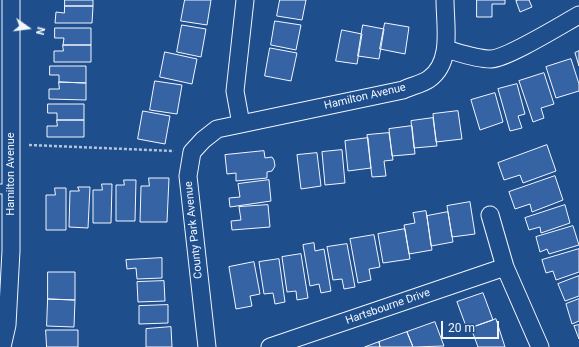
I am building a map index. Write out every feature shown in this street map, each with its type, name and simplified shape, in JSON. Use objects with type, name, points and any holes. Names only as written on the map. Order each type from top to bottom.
[{"type":"street","name":"Hamilton Avenue","points":[[2,347],[6,324],[10,251],[5,189],[11,144],[5,78],[11,0]]},
{"type":"street","points":[[192,152],[217,129],[241,124],[235,91],[245,0]]},
{"type":"street","name":"Hamilton Avenue","points":[[241,124],[403,90],[428,80],[439,70],[446,49],[445,0]]},
{"type":"street","points":[[446,49],[477,57],[492,59],[508,54],[579,15]]},
{"type":"street","name":"County Park Avenue","points":[[192,152],[188,176],[207,347]]},
{"type":"street","points":[[490,215],[505,267],[540,347]]},
{"type":"street","name":"Hartsbourne Drive","points":[[270,347],[505,267]]},
{"type":"path","points":[[11,144],[192,152]]},
{"type":"building","points":[[65,0],[93,0],[93,6],[65,6]]},
{"type":"building","points":[[185,0],[211,0],[207,25],[181,21]]},
{"type":"building","points":[[280,0],[306,0],[302,20],[277,16]]},
{"type":"building","points":[[477,0],[505,0],[505,4],[492,4],[492,17],[477,17]]},
{"type":"building","points":[[529,0],[532,7],[520,12],[516,1]]},
{"type":"building","points":[[65,6],[93,6],[92,23],[55,23],[56,12],[64,13]]},
{"type":"building","points":[[275,21],[301,25],[296,50],[271,45]]},
{"type":"building","points":[[385,23],[409,27],[405,54],[380,49]]},
{"type":"building","points":[[182,25],[206,29],[201,57],[177,52]]},
{"type":"building","points":[[363,25],[384,29],[379,59],[358,56]]},
{"type":"building","points":[[55,28],[91,28],[91,45],[63,45],[64,38],[55,38]]},
{"type":"building","points":[[342,30],[362,34],[357,64],[336,61]]},
{"type":"building","points":[[63,45],[91,45],[91,62],[54,62],[54,51],[63,51]]},
{"type":"building","points":[[270,48],[297,53],[291,81],[265,76]]},
{"type":"building","points":[[579,51],[579,66],[575,53]]},
{"type":"building","points":[[165,52],[197,59],[192,84],[160,77]]},
{"type":"building","points":[[571,59],[579,84],[579,91],[556,98],[546,67]]},
{"type":"building","points":[[50,66],[86,66],[86,83],[59,82],[59,75],[50,75]]},
{"type":"building","points":[[544,73],[554,104],[541,108],[544,118],[533,122],[519,81]]},
{"type":"building","points":[[155,81],[182,85],[177,114],[150,110]]},
{"type":"building","points":[[59,82],[86,83],[86,100],[49,99],[49,89],[59,89]]},
{"type":"building","points":[[517,84],[525,114],[518,116],[522,128],[510,131],[498,89]]},
{"type":"building","points":[[495,93],[503,122],[480,130],[471,100]]},
{"type":"building","points":[[48,104],[84,104],[84,120],[57,120],[57,113],[48,113]]},
{"type":"building","points":[[143,111],[170,116],[165,144],[138,139]]},
{"type":"building","points":[[458,111],[462,139],[436,142],[433,114]]},
{"type":"building","points":[[433,118],[437,146],[414,148],[411,121]]},
{"type":"building","points":[[57,120],[84,120],[84,137],[47,137],[47,126],[57,126]]},
{"type":"building","points":[[412,126],[415,154],[392,156],[389,129]]},
{"type":"building","points":[[389,133],[393,160],[384,161],[386,176],[372,177],[367,135]]},
{"type":"building","points":[[368,138],[371,168],[348,171],[345,141]]},
{"type":"building","points":[[547,145],[556,171],[523,183],[520,175],[504,180],[498,163]]},
{"type":"building","points":[[342,150],[345,183],[325,185],[322,152]]},
{"type":"building","points":[[264,151],[265,158],[272,157],[275,166],[272,171],[267,172],[267,178],[236,181],[236,173],[227,174],[225,155]]},
{"type":"building","points":[[317,153],[321,186],[301,189],[297,155]]},
{"type":"building","points":[[555,176],[563,200],[532,212],[530,204],[515,209],[509,192]]},
{"type":"building","points":[[149,178],[169,178],[167,222],[140,222],[141,186],[149,186]]},
{"type":"building","points":[[124,180],[136,180],[135,221],[116,221],[116,185],[124,185]]},
{"type":"building","points":[[269,180],[271,201],[230,207],[229,198],[240,197],[238,184]]},
{"type":"building","points":[[102,184],[112,184],[111,223],[93,223],[93,190],[102,190]]},
{"type":"building","points":[[78,187],[90,187],[88,228],[69,227],[70,191],[79,191]]},
{"type":"building","points":[[55,188],[66,188],[66,230],[46,230],[46,195],[55,195]]},
{"type":"building","points":[[470,202],[475,234],[452,237],[447,206]]},
{"type":"building","points":[[268,205],[270,227],[232,230],[231,221],[241,220],[239,207]]},
{"type":"building","points":[[565,205],[570,223],[541,233],[540,227],[529,230],[525,218]]},
{"type":"building","points":[[426,211],[432,250],[409,254],[404,225],[415,223],[413,213]]},
{"type":"building","points":[[448,212],[453,242],[431,246],[427,216]]},
{"type":"building","points":[[573,226],[579,245],[549,254],[547,249],[540,252],[536,237]]},
{"type":"building","points":[[405,229],[410,259],[383,263],[378,234]]},
{"type":"building","points":[[374,235],[380,267],[369,269],[371,280],[358,283],[350,239]]},
{"type":"building","points":[[314,243],[315,251],[324,249],[331,291],[321,293],[319,284],[310,286],[303,245]]},
{"type":"building","points":[[347,244],[355,287],[344,289],[342,279],[333,280],[327,247]]},
{"type":"building","points":[[579,249],[579,272],[556,280],[553,271],[546,273],[542,260]]},
{"type":"building","points":[[301,254],[308,298],[297,300],[296,291],[287,292],[282,257]]},
{"type":"building","points":[[162,258],[162,278],[137,279],[136,268],[127,269],[126,260]]},
{"type":"building","points":[[279,259],[285,302],[275,304],[273,293],[264,294],[259,262]]},
{"type":"building","points":[[254,262],[260,294],[250,296],[252,306],[236,309],[229,267]]},
{"type":"building","points":[[48,272],[75,272],[75,300],[48,299]]},
{"type":"building","points":[[579,276],[579,296],[565,301],[558,284]]},
{"type":"building","points":[[164,281],[165,301],[138,302],[137,282]]},
{"type":"building","points":[[483,293],[493,320],[467,329],[457,302]]},
{"type":"building","points":[[48,299],[75,300],[74,327],[47,326]]},
{"type":"building","points":[[579,299],[579,321],[572,324],[566,304]]},
{"type":"building","points":[[168,305],[168,323],[139,324],[139,306]]},
{"type":"building","points":[[496,319],[505,347],[478,347],[471,328]]},
{"type":"building","points":[[435,322],[444,346],[413,347],[407,332]]},
{"type":"building","points":[[579,325],[579,339],[574,326]]},
{"type":"building","points":[[171,327],[172,347],[146,347],[146,329]]},
{"type":"building","points":[[46,330],[78,330],[78,347],[47,347]]},
{"type":"building","points":[[407,332],[413,347],[380,347],[379,342]]},
{"type":"building","points":[[379,342],[380,347],[365,347]]}]
